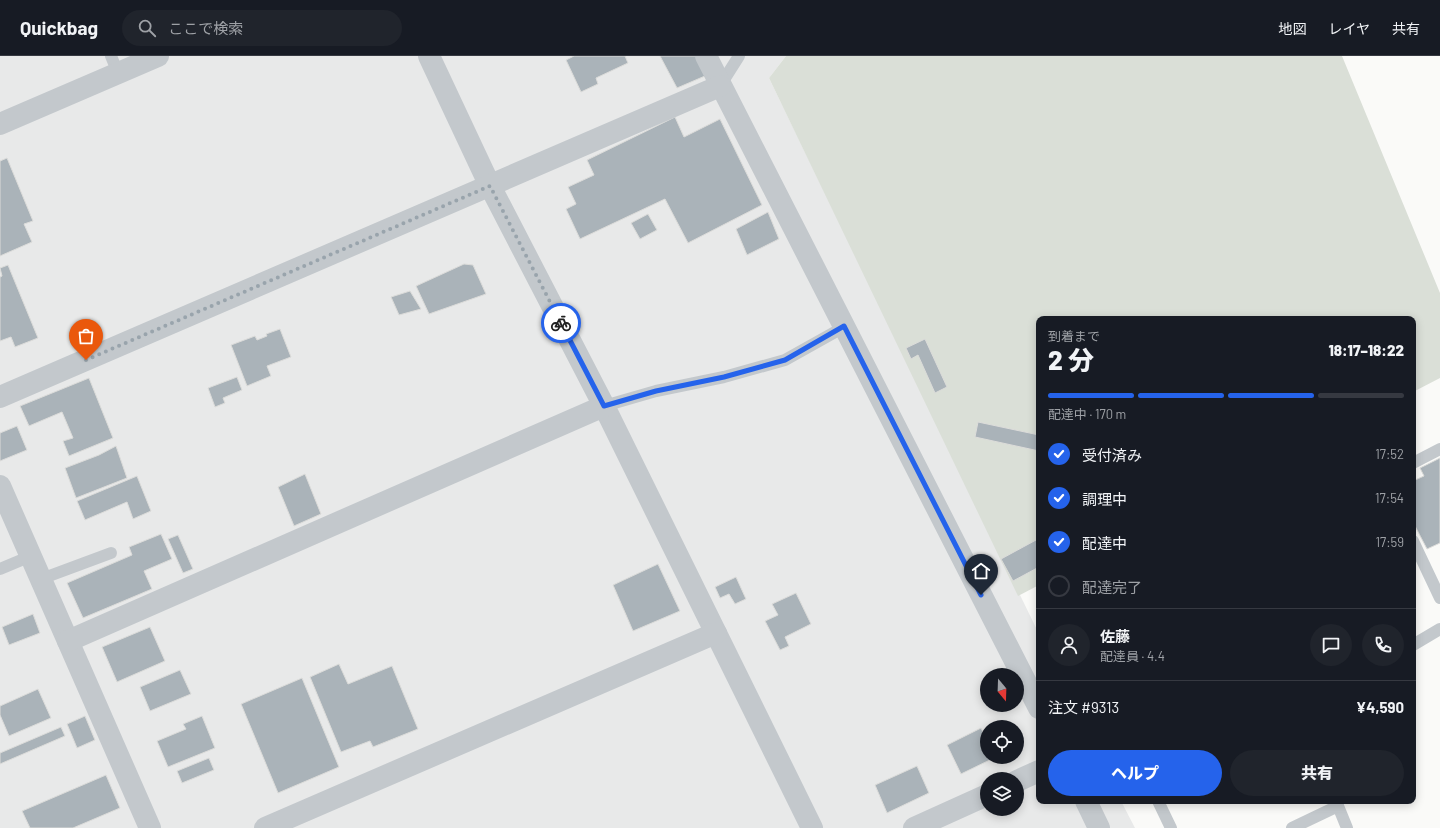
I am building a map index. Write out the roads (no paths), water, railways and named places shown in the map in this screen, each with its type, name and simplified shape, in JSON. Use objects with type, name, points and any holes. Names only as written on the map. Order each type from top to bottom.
[{"type":"street","points":[[0,124],[114,65],[158,56]]},
{"type":"street","points":[[429,56],[490,186],[604,406],[812,828]]},
{"type":"street","points":[[706,56],[1036,702]]},
{"type":"street","points":[[0,397],[720,86]]},
{"type":"street","points":[[68,641],[604,406]]},
{"type":"street","points":[[0,486],[150,828]]},
{"type":"street","points":[[265,828],[716,633]]},
{"type":"street","points":[[1024,778],[1036,772]]},
{"type":"street","points":[[914,828],[980,798]]},
{"type":"street","points":[[1087,804],[1099,828]]},
{"type":"lane","points":[[720,86],[739,56]]},
{"type":"lane","points":[[604,406],[656,391],[724,377],[785,360],[844,326]]},
{"type":"lane","points":[[1416,461],[1440,449]]},
{"type":"lane","points":[[1416,547],[1440,598]]},
{"type":"lane","points":[[41,579],[110,553]]},
{"type":"lane","points":[[0,569],[31,556]]},
{"type":"lane","points":[[1416,643],[1440,629]]},
{"type":"lane","points":[[1159,804],[1171,828]]},
{"type":"lane","points":[[1292,828],[1335,804]]},
{"type":"lane","points":[[1337,804],[1347,828]]}]
